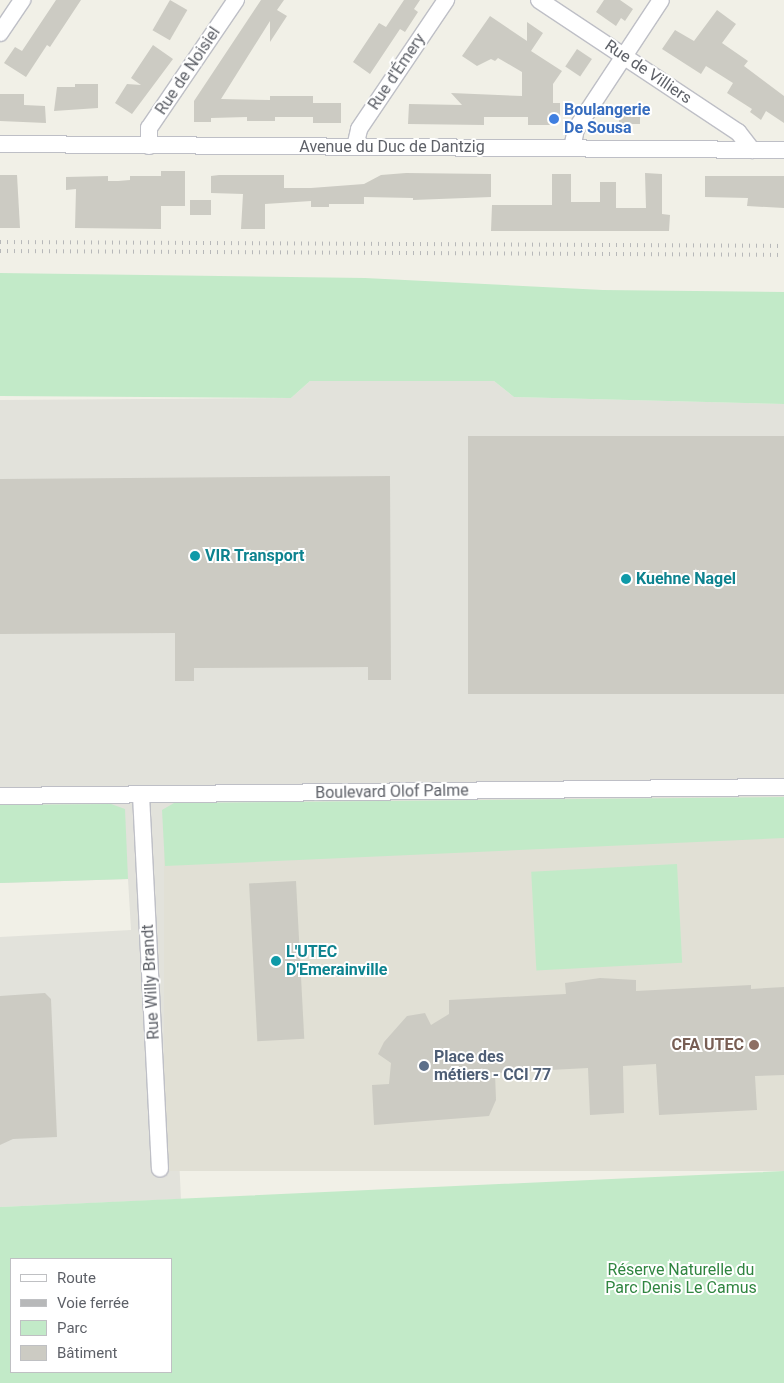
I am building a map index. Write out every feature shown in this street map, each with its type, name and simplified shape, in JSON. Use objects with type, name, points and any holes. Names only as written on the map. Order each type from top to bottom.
[{"type":"street","points":[[0,32],[22,0]]},
{"type":"street","name":"Rue de Noisiel","points":[[148,146],[149,128],[236,0]]},
{"type":"street","name":"Rue d'Émery","points":[[355,147],[359,129],[446,0]]},
{"type":"street","name":"Rue de Villiers","points":[[539,0],[738,132],[752,150]]},
{"type":"street","points":[[572,148],[576,129],[661,0]]},
{"type":"street","name":"Avenue du Duc de Dantzig","points":[[0,144],[784,150]]},
{"type":"street","name":"Boulevard Olof Palme","points":[[0,796],[784,787]]},
{"type":"street","name":"Rue Willy Brandt","points":[[141,794],[160,1169]]},
{"type":"shaded area","points":[[310,381],[494,381],[514,397],[784,404],[784,838],[165,866],[181,1199],[0,1207],[0,937],[131,930],[128,879],[0,883],[0,400],[291,398]]},
{"type":"shaded area","points":[[164,838],[784,838],[784,1171],[164,1171]]},
{"type":"green space","points":[[0,273],[365,278],[603,290],[784,292],[784,404],[514,397],[494,381],[310,381],[291,398],[0,396]]},
{"type":"green space","points":[[784,797],[784,838],[165,866],[162,810],[174,803]]},
{"type":"green space","points":[[111,804],[125,809],[128,879],[0,883],[0,805]]},
{"type":"green space","points":[[677,864],[682,963],[536,971],[531,872]]},
{"type":"green space","name":"Réserve Naturelle du Parc Denis Le Camus","points":[[784,1171],[784,1383],[0,1383],[0,1207]]},
{"type":"building","points":[[56,0],[81,0],[50,47],[47,45],[26,77],[4,63],[15,47],[22,51]]},
{"type":"building","points":[[170,0],[187,10],[170,40],[152,30]]},
{"type":"building","points":[[261,0],[284,0],[277,10],[287,16],[270,42],[270,21],[221,99],[270,100],[270,96],[313,96],[313,103],[341,103],[341,123],[313,123],[313,117],[275,117],[275,121],[247,121],[247,117],[211,118],[211,122],[194,122],[194,101]]},
{"type":"building","points":[[404,0],[420,0],[414,9],[418,12],[405,32],[400,29],[370,74],[353,62],[379,23],[386,27]]},
{"type":"building","points":[[604,0],[620,0],[633,9],[625,21],[621,18],[616,26],[596,12]]},
{"type":"building","points":[[717,10],[736,24],[722,43],[748,61],[744,66],[784,96],[784,123],[766,111],[761,120],[750,112],[752,109],[727,93],[733,83],[706,66],[701,74],[662,49],[675,30],[694,41]]},
{"type":"building","points":[[490,16],[527,41],[527,22],[543,33],[531,51],[562,71],[553,84],[553,103],[560,103],[560,120],[554,125],[528,125],[528,117],[484,117],[484,125],[408,124],[409,104],[462,105],[451,93],[522,96],[522,72],[498,58],[495,61],[491,59],[477,66],[462,56]]},
{"type":"building","points":[[153,45],[173,59],[132,114],[115,103],[127,84],[141,85],[131,78]]},
{"type":"building","points":[[577,49],[592,59],[580,76],[565,66]]},
{"type":"building","points":[[75,84],[98,84],[98,108],[54,111],[57,87],[75,87]]},
{"type":"building","points":[[0,94],[24,94],[24,105],[45,106],[46,123],[0,121]]},
{"type":"building","points":[[619,107],[640,107],[640,124],[619,124]]},
{"type":"building","points":[[161,171],[185,171],[185,206],[161,206],[161,229],[75,228],[76,189],[66,190],[66,177],[108,176],[108,181],[118,181],[130,180],[130,176],[161,176]]},
{"type":"building","points":[[406,173],[491,174],[491,197],[413,200],[413,198],[364,197],[364,204],[329,204],[329,207],[311,207],[311,201],[265,204],[265,229],[241,229],[243,194],[211,193],[211,176],[219,175],[284,175],[284,188],[311,188],[364,184],[381,175]]},
{"type":"building","points":[[645,173],[662,174],[662,214],[670,215],[669,231],[491,231],[492,205],[552,205],[552,174],[571,174],[571,202],[600,202],[600,182],[616,182],[616,208],[646,208]]},
{"type":"building","points":[[0,175],[17,175],[20,228],[0,228]]},
{"type":"building","points":[[705,176],[784,176],[784,208],[747,206],[748,198],[705,197]]},
{"type":"building","points":[[190,200],[211,200],[211,215],[190,215]]},
{"type":"building","name":"Kuehne Nagel","points":[[468,436],[784,436],[784,694],[468,694]]},
{"type":"building","name":"VIR Transport","points":[[390,476],[391,680],[368,680],[368,667],[194,668],[194,681],[175,681],[175,633],[0,634],[0,479]]},
{"type":"building","name":"L'UTEC D'Emerainville","points":[[296,881],[304,1039],[257,1041],[249,883]]},
{"type":"building","points":[[600,978],[636,980],[636,991],[751,985],[751,989],[784,987],[784,1075],[755,1076],[757,1110],[659,1115],[656,1064],[623,1066],[624,1113],[590,1115],[588,1068],[495,1073],[496,1100],[489,1116],[374,1125],[372,1085],[389,1084],[391,1063],[378,1054],[384,1042],[407,1016],[425,1013],[431,1025],[449,1014],[449,1000],[566,994],[565,983]]},
{"type":"building","points":[[45,993],[51,999],[57,1137],[13,1139],[0,1145],[0,996]]},
{"type":"railway","points":[[0,242],[784,246]]},
{"type":"railway","points":[[0,251],[784,255]]},
{"type":"place","name":"Boulangerie De Sousa","points":[[554,119]]},
{"type":"place","name":"VIR Transport","points":[[195,556]]},
{"type":"place","name":"Kuehne Nagel","points":[[626,579]]},
{"type":"place","name":"L'UTEC D'Emerainville","points":[[276,961]]},
{"type":"place","name":"CFA UTEC","points":[[754,1045]]},
{"type":"place","name":"Place des métiers - CCI 77","points":[[424,1066]]}]
